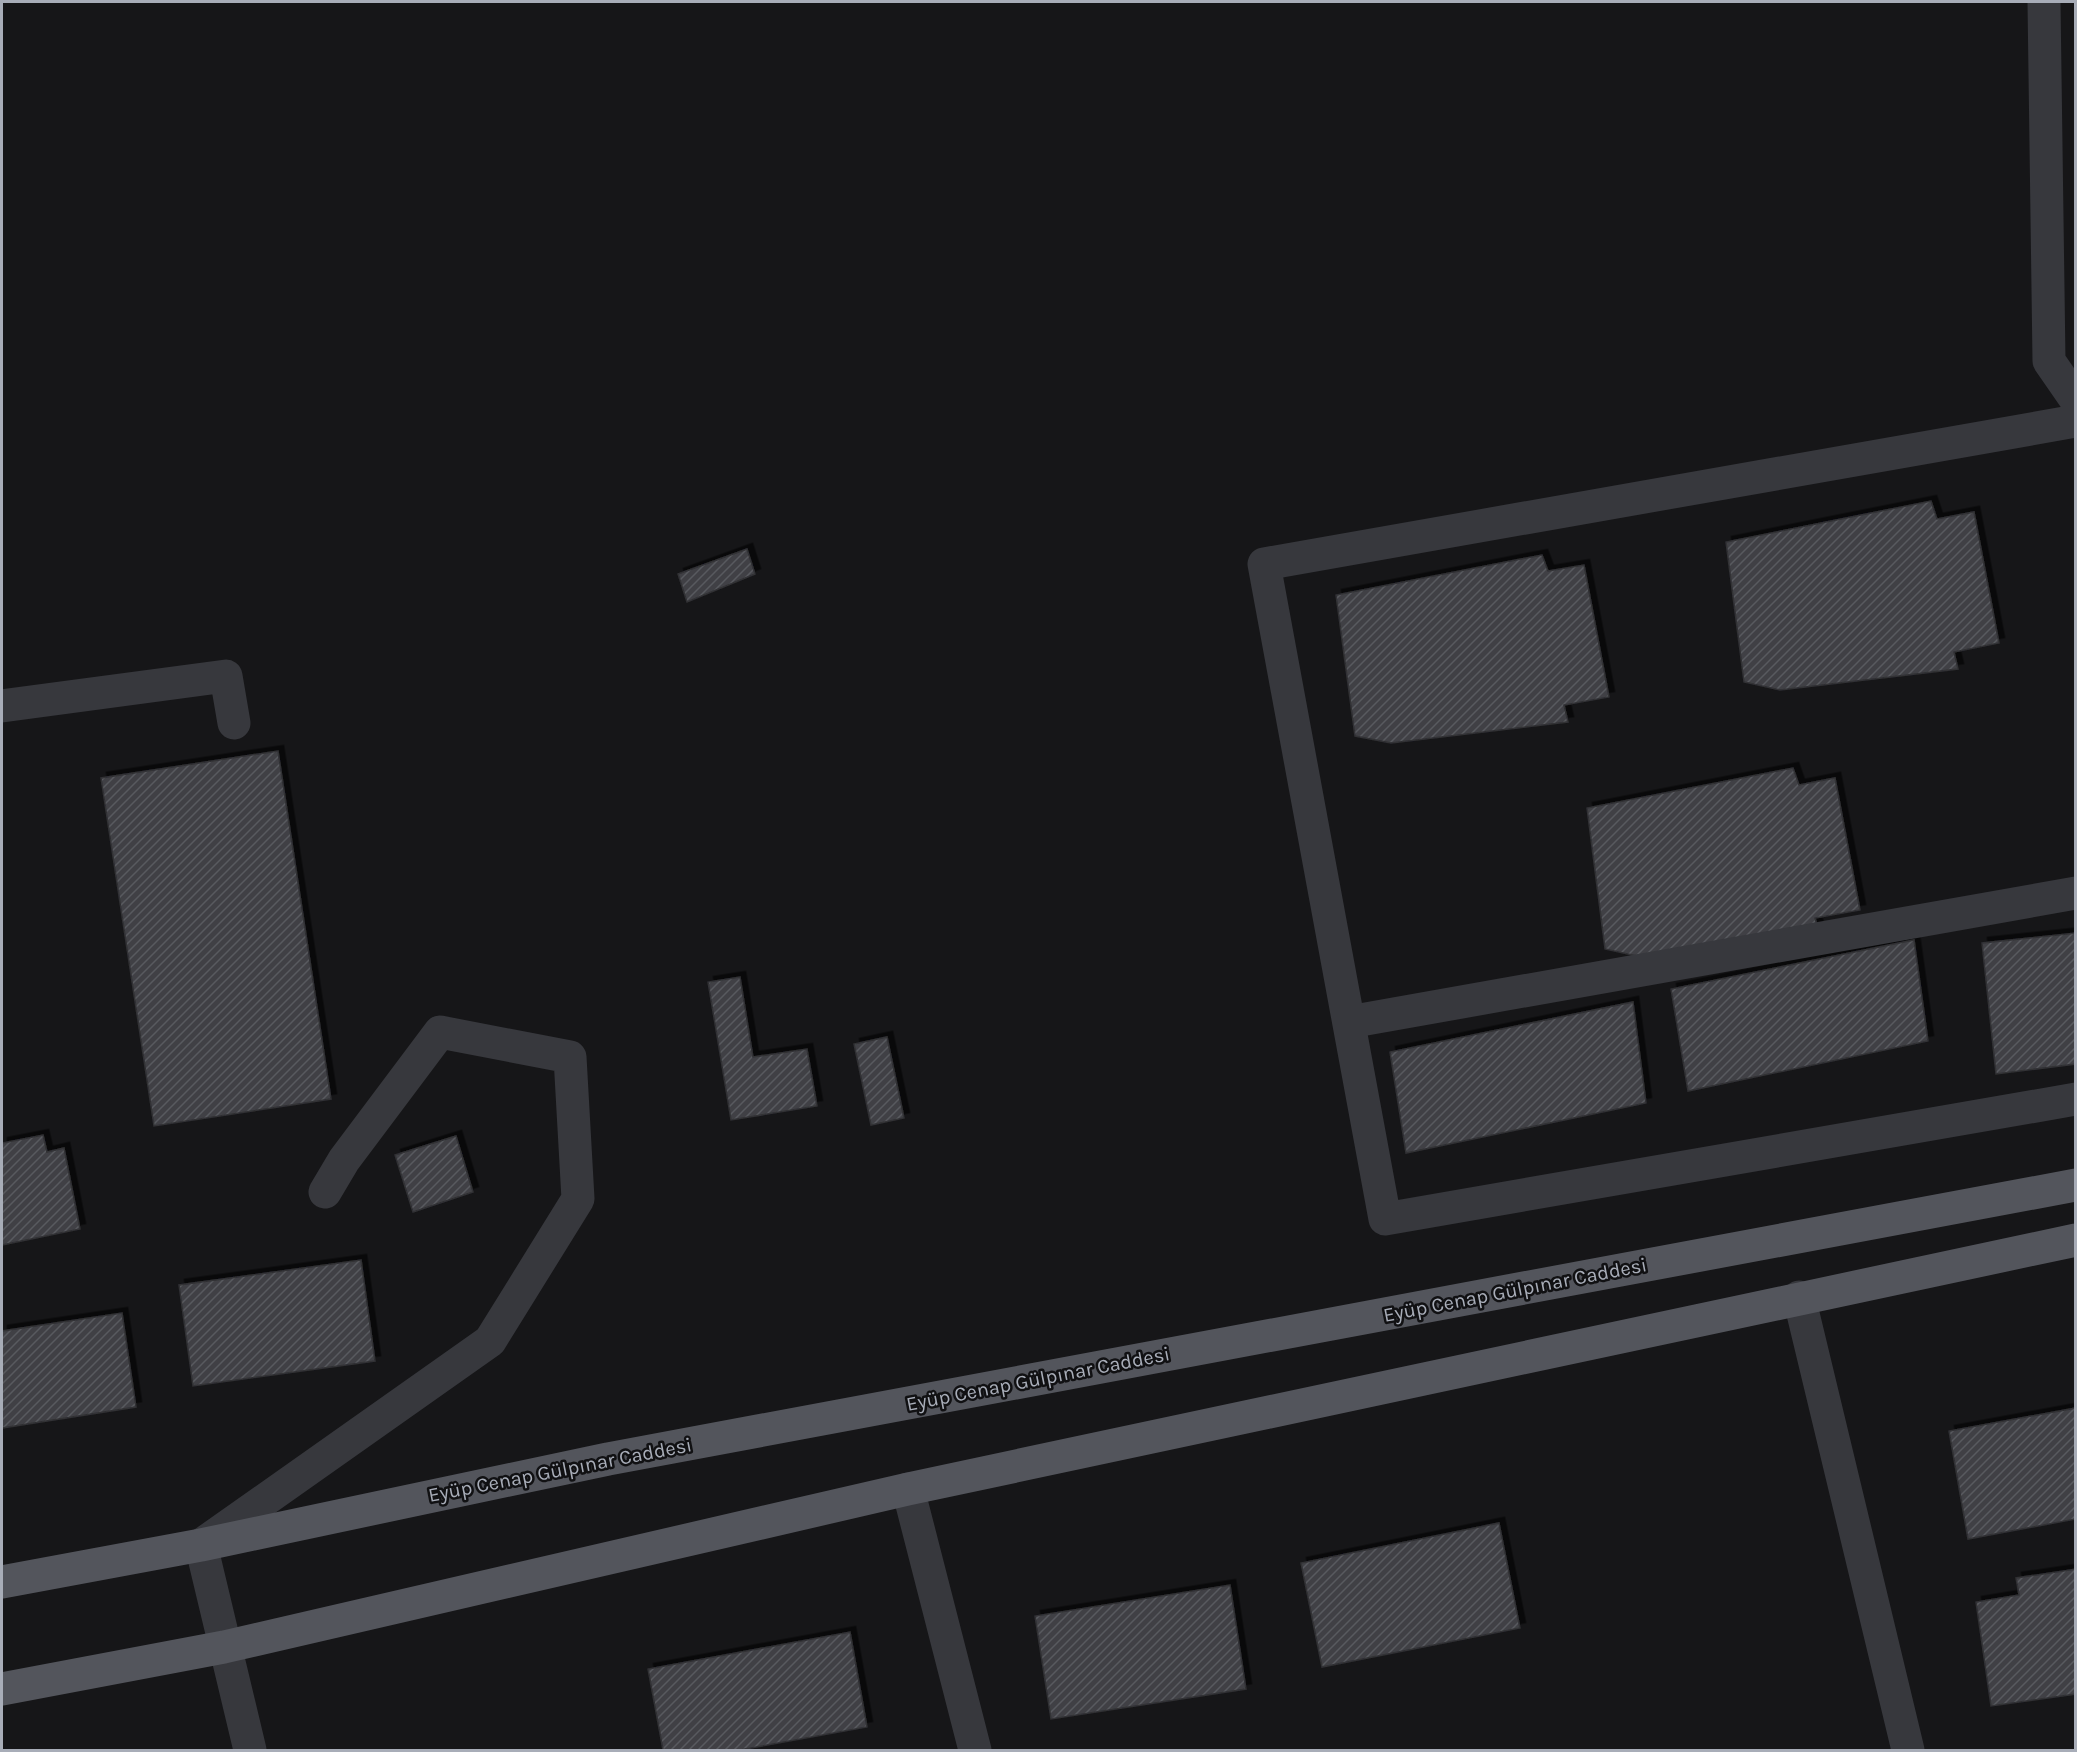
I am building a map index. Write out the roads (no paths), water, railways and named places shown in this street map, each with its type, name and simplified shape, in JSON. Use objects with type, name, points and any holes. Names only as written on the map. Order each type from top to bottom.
[{"type":"main road","name":"Eyüp Cenap Gülpınar Caddesi","points":[[2,1582],[201,1545],[608,1459],[2076,1185]]},
{"type":"main road","points":[[2,1689],[224,1647],[908,1489],[1799,1297],[2076,1240]]},
{"type":"street","points":[[2044,2],[2049,361],[2076,400]]},
{"type":"street","points":[[2076,421],[1264,564],[1385,1220],[2076,1099]]},
{"type":"street","points":[[2,706],[226,676],[234,723]]},
{"type":"street","points":[[1349,1022],[2076,893]]},
{"type":"street","points":[[250,1750],[201,1545],[490,1341],[578,1199],[570,1057],[440,1032],[344,1160],[325,1192]]},
{"type":"street","points":[[1799,1297],[1908,1750]]},
{"type":"street","points":[[908,1489],[975,1750]]}]
